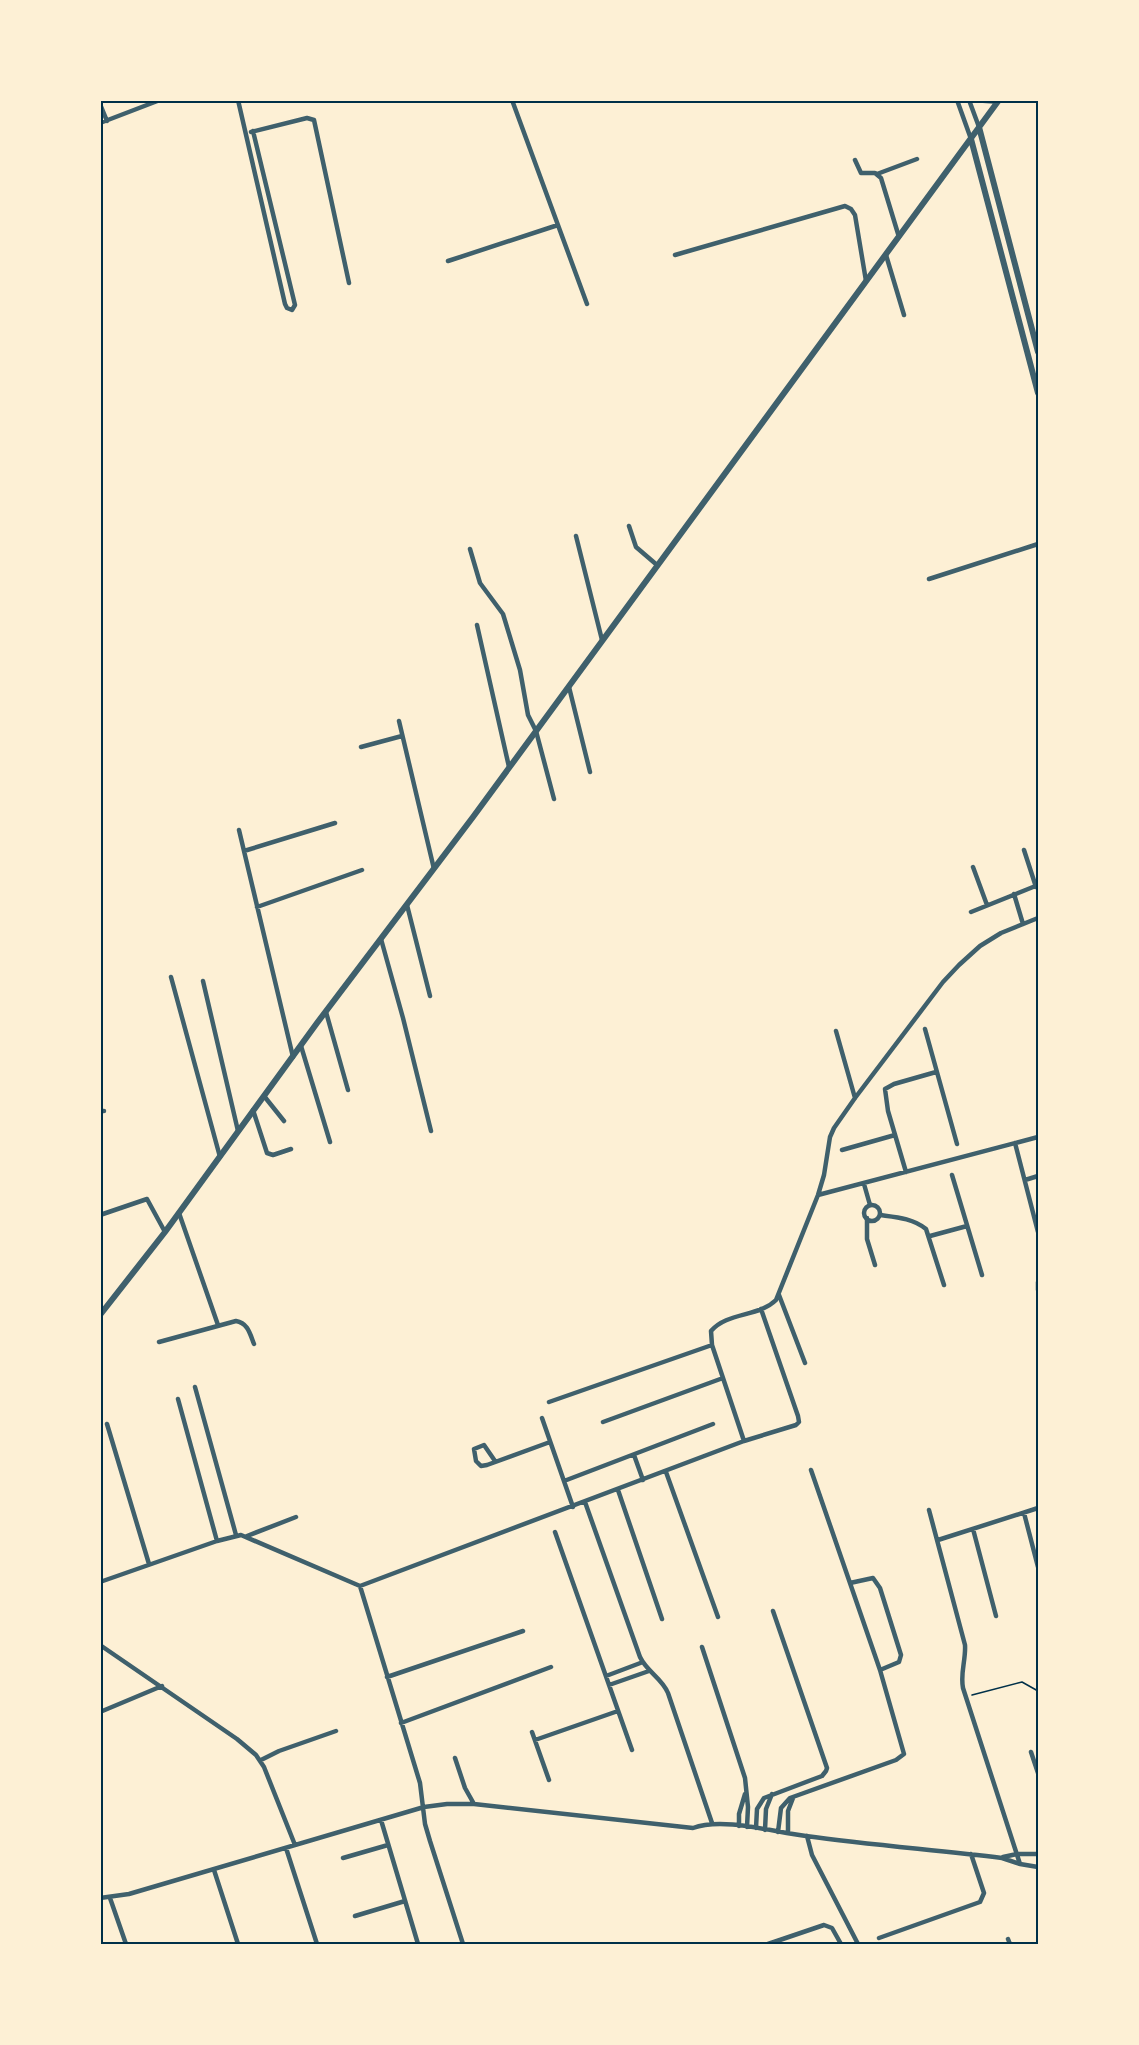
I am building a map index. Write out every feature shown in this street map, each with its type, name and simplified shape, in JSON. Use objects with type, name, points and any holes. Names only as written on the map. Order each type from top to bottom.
[{"type":"street","points":[[100,123],[160,100]]},
{"type":"street","points":[[238,100],[285,304],[292,310],[295,305],[253,131]]},
{"type":"street","points":[[512,100],[587,304]]},
{"type":"street","points":[[957,100],[971,139],[1038,393]]},
{"type":"street","points":[[969,100],[979,127],[1038,352]]},
{"type":"street","points":[[983,100],[998,101]]},
{"type":"street","points":[[100,1315],[165,1232],[434,869],[998,101]]},
{"type":"street","points":[[100,104],[107,121]]},
{"type":"street","points":[[246,133],[307,118],[314,120],[349,283]]},
{"type":"street","points":[[855,160],[861,173],[877,174],[917,159]]},
{"type":"street","points":[[877,174],[882,180],[899,237]]},
{"type":"street","points":[[675,255],[845,206],[855,215],[866,281]]},
{"type":"street","points":[[448,261],[558,225]]},
{"type":"street","points":[[267,228],[275,226]]},
{"type":"street","points":[[886,255],[904,315]]},
{"type":"street","points":[[629,526],[636,547],[657,565]]},
{"type":"street","points":[[576,536],[602,640]]},
{"type":"street","points":[[929,579],[1038,544]]},
{"type":"street","points":[[470,549],[480,583],[503,614],[520,670],[528,715],[536,731],[554,799]]},
{"type":"street","points":[[477,625],[509,767]]},
{"type":"street","points":[[568,686],[590,772]]},
{"type":"street","points":[[399,721],[434,869]]},
{"type":"street","points":[[362,747],[402,736]]},
{"type":"street","points":[[244,851],[335,823]]},
{"type":"street","points":[[239,831],[293,1057]]},
{"type":"street","points":[[971,912],[1037,886],[1024,850]]},
{"type":"street","points":[[973,867],[987,905]]},
{"type":"street","points":[[256,907],[362,870]]},
{"type":"street","points":[[1014,894],[1023,924]]},
{"type":"street","points":[[407,905],[430,996]]},
{"type":"street","points":[[744,1442],[712,1345],[711,1336],[714,1328],[719,1324],[761,1309],[772,1303],[779,1294],[819,1195],[830,1137],[834,1128],[943,982],[959,964],[987,942],[1001,933],[1038,918]]},
{"type":"street","points":[[381,939],[404,1018],[431,1131]]},
{"type":"street","points":[[171,977],[220,1157]]},
{"type":"street","points":[[203,981],[238,1131]]},
{"type":"street","points":[[326,1012],[348,1090]]},
{"type":"street","points":[[925,1029],[957,1144]]},
{"type":"street","points":[[836,1031],[855,1098]]},
{"type":"street","points":[[301,1046],[330,1142]]},
{"type":"street","points":[[906,1172],[885,1100],[885,1089],[894,1084],[936,1072]]},
{"type":"street","points":[[264,1096],[284,1121]]},
{"type":"street","points":[[254,1110],[267,1153],[273,1155],[291,1149]]},
{"type":"street","points":[[842,1150],[895,1135]]},
{"type":"street","points":[[819,1195],[1038,1137]]},
{"type":"street","points":[[1015,1143],[1038,1232]]},
{"type":"street","points":[[952,1175],[982,1275]]},
{"type":"street","points":[[1025,1180],[1038,1176]]},
{"type":"street","points":[[864,1184],[870,1205]]},
{"type":"street","points":[[100,1215],[147,1199],[165,1232]]},
{"type":"street","points":[[870,1205],[879,1208],[880,1215]]},
{"type":"street","points":[[870,1205],[865,1211],[867,1239],[875,1265]]},
{"type":"street","points":[[179,1213],[218,1325]]},
{"type":"street","points":[[867,1218],[875,1220],[880,1215]]},
{"type":"street","points":[[880,1215],[908,1219],[926,1228],[944,1285]]},
{"type":"street","points":[[930,1236],[967,1226]]},
{"type":"street","points":[[1038,1282],[1038,1290]]},
{"type":"street","points":[[779,1294],[805,1363]]},
{"type":"street","points":[[100,1582],[236,1535],[247,1536],[360,1586],[792,1426],[799,1422],[798,1416],[761,1309]]},
{"type":"street","points":[[159,1342],[236,1321],[243,1322],[254,1344]]},
{"type":"street","points":[[549,1402],[712,1345]]},
{"type":"street","points":[[603,1422],[723,1378]]},
{"type":"street","points":[[195,1387],[236,1535]]},
{"type":"street","points":[[178,1399],[217,1541]]},
{"type":"street","points":[[542,1418],[573,1507]]},
{"type":"street","points":[[107,1424],[149,1564]]},
{"type":"street","points":[[564,1481],[713,1424]]},
{"type":"street","points":[[495,1461],[484,1445],[474,1449],[476,1461],[481,1466],[550,1442]]},
{"type":"street","points":[[634,1455],[643,1480]]},
{"type":"street","points":[[778,1832],[781,1808],[786,1801],[794,1796],[902,1757],[904,1750],[880,1670],[811,1470]]},
{"type":"street","points":[[666,1472],[718,1617]]},
{"type":"street","points":[[618,1490],[662,1619]]},
{"type":"street","points":[[585,1502],[643,1662],[649,1671],[660,1679],[668,1693],[712,1823]]},
{"type":"street","points":[[938,1540],[1038,1508]]},
{"type":"street","points":[[929,1510],[965,1646],[966,1656],[962,1678],[966,1697],[1020,1864]]},
{"type":"street","points":[[1024,1513],[1038,1567]]},
{"type":"street","points":[[247,1536],[296,1517]]},
{"type":"street","points":[[973,1529],[996,1616]]},
{"type":"street","points":[[555,1532],[632,1750]]},
{"type":"street","points":[[850,1583],[873,1578],[880,1588],[901,1655],[899,1662],[880,1670]]},
{"type":"street","points":[[360,1586],[420,1783],[425,1824],[463,1944]]},
{"type":"street","points":[[756,1828],[759,1805],[764,1798],[822,1776],[827,1768],[773,1611]]},
{"type":"street","points":[[387,1677],[523,1631]]},
{"type":"street","points":[[100,1645],[237,1739],[261,1760],[295,1845]]},
{"type":"street","points":[[702,1647],[744,1773],[748,1807],[747,1827]]},
{"type":"street","points":[[606,1676],[643,1662]]},
{"type":"street","points":[[401,1723],[551,1667]]},
{"type":"street","points":[[609,1685],[649,1671]]},
{"type":"street","points":[[100,1712],[162,1686]]},
{"type":"street","points":[[535,1740],[618,1710]]},
{"type":"street","points":[[261,1760],[279,1751],[336,1731]]},
{"type":"street","points":[[532,1732],[549,1780]]},
{"type":"street","points":[[1031,1752],[1038,1773]]},
{"type":"street","points":[[455,1758],[465,1788],[474,1804]]},
{"type":"street","points":[[739,1826],[741,1806],[746,1791]]},
{"type":"street","points":[[765,1830],[766,1809],[772,1794]]},
{"type":"street","points":[[788,1833],[788,1811],[794,1796]]},
{"type":"street","points":[[100,1898],[110,1898],[214,1870],[424,1807],[447,1804],[474,1804],[693,1828],[712,1823],[1002,1858],[1038,1868]]},
{"type":"street","points":[[381,1820],[418,1944]]},
{"type":"street","points":[[807,1836],[812,1855],[858,1944]]},
{"type":"street","points":[[343,1858],[388,1845]]},
{"type":"street","points":[[286,1848],[317,1944]]},
{"type":"street","points":[[879,1938],[981,1902],[984,1893],[971,1854]]},
{"type":"street","points":[[1002,1858],[1017,1854],[1038,1854]]},
{"type":"street","points":[[214,1870],[238,1944]]},
{"type":"street","points":[[110,1898],[126,1944]]},
{"type":"street","points":[[355,1916],[405,1901]]},
{"type":"street","points":[[768,1944],[825,1925],[832,1928],[841,1944]]},
{"type":"path","points":[[966,1697],[1022,1682],[1038,1691]]}]
